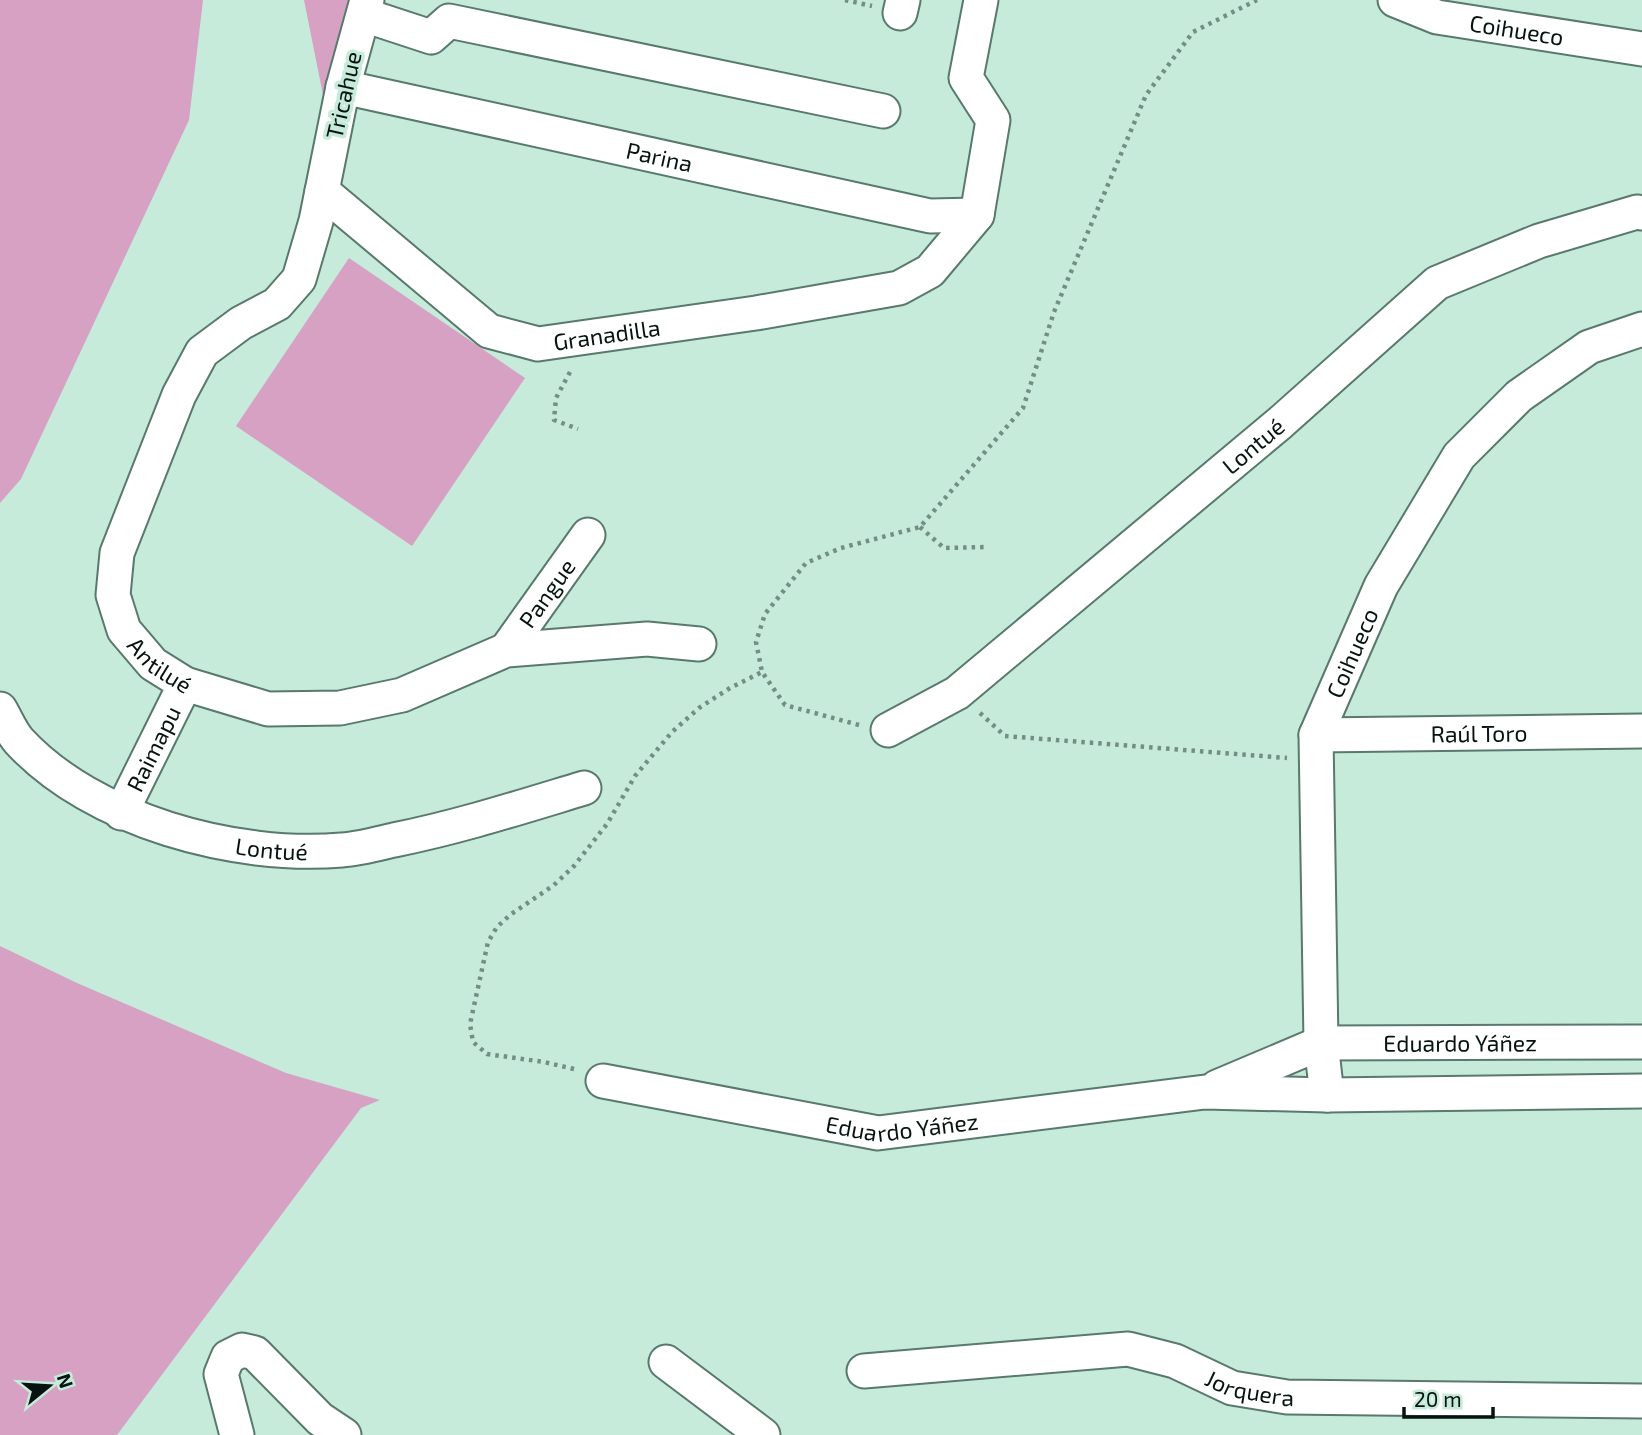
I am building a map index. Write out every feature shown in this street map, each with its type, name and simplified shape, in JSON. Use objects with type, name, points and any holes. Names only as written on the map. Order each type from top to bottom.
[{"type":"street","points":[[976,215],[993,120],[966,78],[981,0]]},
{"type":"street","name":"Coihueco","points":[[1395,0],[1437,17],[1642,49]]},
{"type":"street","points":[[365,8],[431,37],[449,21],[883,111]]},
{"type":"street","name":"Tricahue","points":[[322,191],[343,87],[365,8]]},
{"type":"street","name":"Parina","points":[[343,87],[930,216],[976,215]]},
{"type":"street","name":"Granadilla","points":[[322,191],[489,331],[538,344],[743,315],[899,288],[930,271],[976,215]]},
{"type":"street","name":"Antilué","points":[[322,191],[299,279],[277,303],[242,323],[202,352],[179,395],[117,553],[113,595],[124,630],[153,664],[185,684],[268,709],[340,708],[402,695],[506,650],[647,639],[699,643]]},
{"type":"street","name":"Lontué","points":[[888,730],[957,692],[1280,423],[1437,283],[1539,241],[1637,212],[1642,213]]},
{"type":"street","name":"Coihueco","points":[[1327,1095],[1321,1043],[1316,748],[1381,586],[1459,456],[1519,396],[1589,347],[1642,329]]},
{"type":"street","name":"Pangue","points":[[506,650],[588,535]]},
{"type":"street","name":"Raimapu","points":[[121,813],[185,684]]},
{"type":"street","name":"Lontué","points":[[0,709],[17,739],[61,779],[121,813],[197,837],[280,852],[344,850],[447,829],[584,788]]},
{"type":"street","name":"Raúl Toro","points":[[1316,748],[1642,731]]},
{"type":"street","name":"Eduardo Yáñez","points":[[1205,1092],[1321,1043],[1642,1042]]},
{"type":"street","name":"Eduardo Yáñez","points":[[603,1081],[878,1132],[1205,1092],[1327,1095],[1642,1091]]},
{"type":"street","name":"Jorquera","points":[[864,1371],[1128,1349],[1175,1361],[1232,1388],[1287,1397],[1642,1401]]},
{"type":"street","points":[[237,1435],[221,1374],[228,1357],[242,1350],[255,1353],[320,1419],[344,1435]]},
{"type":"street","points":[[666,1362],[763,1435]]},
{"type":"path","points":[[888,730],[846,724],[785,705],[762,672],[756,642],[765,614],[806,563],[841,548],[920,527],[1023,408],[1054,312],[1146,95],[1193,32],[1257,0]]},
{"type":"path","points":[[578,429],[554,420],[556,398],[588,337]]},
{"type":"path","points":[[920,527],[944,548],[988,547]]},
{"type":"path","points":[[603,1081],[574,1069],[487,1054],[479,1049],[470,1033],[470,1024],[488,942],[510,915],[554,885],[583,856],[607,824],[635,776],[672,732],[699,708],[762,672]]},
{"type":"path","points":[[957,692],[1005,736],[1316,748]]},
{"type":"shaded area","points":[[0,0],[203,0],[189,120],[21,479],[0,503]]},
{"type":"shaded area","points":[[304,0],[351,0],[325,105]]},
{"type":"shaded area","points":[[349,258],[525,378],[412,546],[236,426]]},
{"type":"shaded area","points":[[0,946],[77,983],[286,1073],[380,1100],[361,1108],[117,1435],[0,1435]]}]
